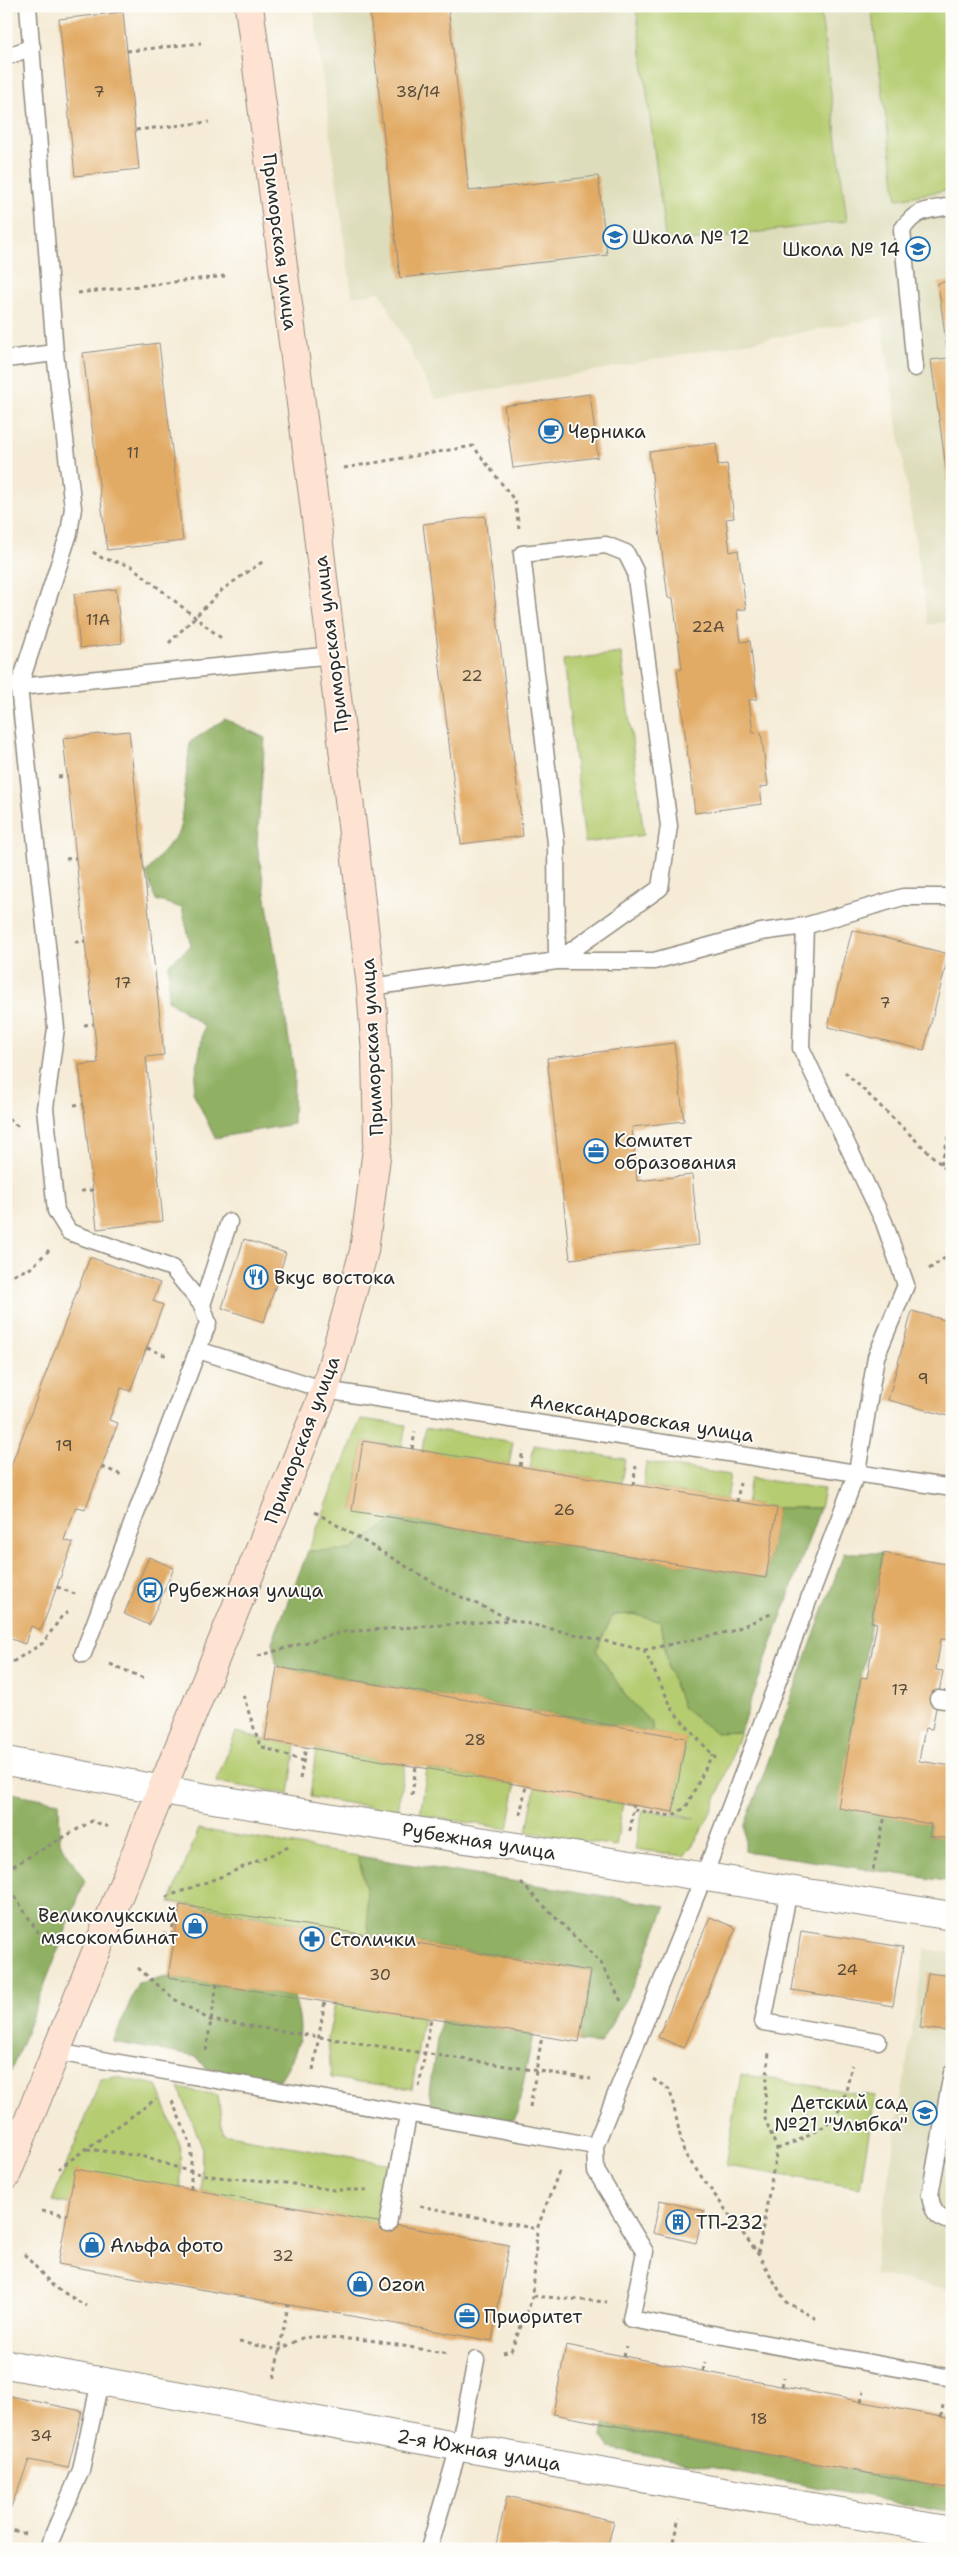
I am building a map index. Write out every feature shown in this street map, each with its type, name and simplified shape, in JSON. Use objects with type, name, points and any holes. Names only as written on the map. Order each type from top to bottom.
[{"type":"main road","name":"Приморская улица","points":[[6,2176],[161,1789],[325,1390],[364,1251],[378,1141],[376,1054],[371,987],[333,655],[249,6]]},
{"type":"street","name":"Рубежная улица","points":[[6,1761],[161,1789],[952,1916]]},
{"type":"street","name":"2-я Южная улица","points":[[6,2364],[459,2447],[952,2531]]},
{"type":"lane","points":[[28,6],[55,353],[73,508],[69,534],[13,685],[56,1028],[45,1108],[56,1211],[69,1232],[172,1268],[202,1306],[208,1323],[83,1654]]},
{"type":"lane","points":[[6,58],[32,47]]},
{"type":"lane","points":[[915,368],[902,230],[910,218],[921,211],[952,206]]},
{"type":"lane","points":[[6,359],[55,353]]},
{"type":"lane","points":[[606,545],[626,553],[635,571],[669,826],[660,888],[557,961],[556,843],[522,554],[606,545]]},
{"type":"lane","points":[[13,685],[333,655]]},
{"type":"lane","points":[[371,987],[557,961],[654,961],[761,932],[805,926],[904,897],[952,897]]},
{"type":"lane","points":[[805,926],[801,1048],[884,1222],[906,1285],[876,1357],[857,1472],[704,1876],[627,2062],[595,2146],[596,2171],[645,2252],[632,2319],[952,2378]]},
{"type":"lane","points":[[202,1306],[230,1222]]},
{"type":"lane","name":"Александровская улица","points":[[198,1350],[325,1390],[952,1488]]},
{"type":"lane","points":[[790,1890],[762,2022],[878,2041]]},
{"type":"lane","points":[[56,2052],[408,2115],[595,2146]]},
{"type":"lane","points":[[952,2073],[930,2195],[932,2207],[938,2216],[952,2221]]},
{"type":"lane","points":[[388,2224],[408,2115]]},
{"type":"lane","points":[[429,2549],[459,2447],[476,2360]]},
{"type":"lane","points":[[50,2542],[81,2470],[100,2381]]},
{"type":"path","points":[[127,51],[201,43]]},
{"type":"path","points":[[136,130],[210,122]]},
{"type":"path","points":[[50,297],[226,276]]},
{"type":"path","points":[[344,468],[473,446],[516,501],[522,554]]},
{"type":"path","points":[[69,534],[102,558],[131,566],[252,663]]},
{"type":"path","points":[[140,674],[194,616],[223,589],[265,560]]},
{"type":"path","points":[[844,1070],[952,1175]]},
{"type":"path","points":[[941,1164],[952,1124]]},
{"type":"path","points":[[6,1277],[31,1268],[69,1232]]},
{"type":"path","points":[[315,1512],[444,1589],[512,1620],[644,1650],[732,1631],[810,1598]]},
{"type":"path","points":[[6,1666],[43,1643],[62,1616],[75,1607]]},
{"type":"path","points":[[258,1656],[343,1632],[512,1620]]},
{"type":"path","points":[[644,1650],[674,1712],[739,1785]]},
{"type":"path","points":[[83,1654],[146,1679]]},
{"type":"path","points":[[243,1695],[260,1746],[303,1760]]},
{"type":"path","points":[[634,1810],[672,1816],[686,1808],[712,1755]]},
{"type":"path","points":[[872,1878],[885,1816]]},
{"type":"path","points":[[6,1870],[92,1821],[114,1829]]},
{"type":"path","points":[[166,1897],[223,1876],[298,1843]]},
{"type":"path","points":[[518,1880],[600,1963],[639,2035]]},
{"type":"path","points":[[6,1883],[45,1943]]},
{"type":"path","points":[[163,1934],[172,1935],[173,1925]]},
{"type":"path","points":[[138,1968],[174,1999],[210,2020],[619,2084]]},
{"type":"path","points":[[208,2040],[217,1984]]},
{"type":"path","points":[[316,2057],[325,2001]]},
{"type":"path","points":[[422,2073],[431,2018]]},
{"type":"path","points":[[758,2254],[777,2149],[764,2116],[770,2024]]},
{"type":"path","points":[[533,2089],[542,2036]]},
{"type":"path","points":[[777,2149],[804,2138],[835,2116],[846,2091],[858,2038]]},
{"type":"path","points":[[627,2062],[670,2090],[684,2153],[758,2254],[786,2302],[818,2320]]},
{"type":"path","points":[[159,2071],[191,2145],[191,2189]]},
{"type":"path","points":[[58,2168],[168,2090]]},
{"type":"path","points":[[239,2342],[279,2350],[304,2338],[369,2340],[476,2360],[511,2351],[534,2296],[537,2229],[570,2142]]},
{"type":"path","points":[[87,2149],[141,2156],[191,2172],[217,2177],[394,2195],[537,2229]]},
{"type":"path","points":[[42,2211],[67,2214]]},
{"type":"path","points":[[24,2254],[53,2286],[86,2306]]},
{"type":"path","points":[[534,2296],[634,2304]]},
{"type":"path","points":[[268,2412],[288,2305]]},
{"type":"shaded area","name":"Школа № 12","points":[[313,6],[952,6],[952,621],[928,625],[881,318],[436,400],[380,292],[352,297]]},
{"type":"shaded area","name":"Детский сад №21 \"Улыбка\"","points":[[925,1949],[952,1953],[952,2290],[873,2274]]},
{"type":"green space","points":[[636,6],[820,6],[847,221],[666,244]]},
{"type":"green space","points":[[871,6],[952,6],[952,189],[897,199]]},
{"type":"green space","points":[[621,653],[644,835],[585,843],[563,660]]},
{"type":"green space","points":[[225,719],[265,738],[257,843],[294,1071],[293,1124],[215,1138],[193,1092],[204,1026],[168,1000],[169,964],[191,946],[182,908],[156,900],[146,873],[180,831],[190,742]]},
{"type":"green space","points":[[361,1419],[406,1425],[402,1447],[363,1441],[352,1510],[396,1518],[351,1550],[308,1551]]},
{"type":"green space","points":[[425,1428],[513,1442],[509,1465],[422,1451]]},
{"type":"green space","points":[[534,1445],[625,1459],[621,1483],[530,1468]]},
{"type":"green space","points":[[646,1462],[730,1475],[726,1500],[643,1486]]},
{"type":"green space","points":[[751,1478],[824,1489],[820,1508],[777,1508],[746,1503]]},
{"type":"green space","points":[[777,1508],[820,1508],[740,1732],[715,1733],[683,1708],[669,1670],[661,1622],[634,1614],[613,1615],[596,1650],[625,1695],[652,1724],[652,1732],[277,1667],[272,1642],[308,1551],[351,1550],[396,1518],[766,1578]]},
{"type":"green space","points":[[844,1553],[883,1553],[839,1807],[931,1824],[929,1836],[952,1839],[952,1882],[745,1851],[745,1825]]},
{"type":"green space","points":[[634,1614],[661,1622],[669,1670],[715,1732],[740,1732],[710,1813],[694,1843],[684,1856],[635,1849],[643,1809],[696,1819],[673,1812],[686,1739],[652,1732],[652,1724],[625,1695],[596,1650],[613,1615]]},
{"type":"green space","points":[[236,1732],[265,1740],[296,1745],[289,1794],[216,1782]]},
{"type":"green space","points":[[316,1749],[405,1765],[397,1811],[310,1797]]},
{"type":"green space","points":[[427,1769],[516,1784],[508,1829],[420,1815]]},
{"type":"green space","points":[[535,1787],[623,1803],[616,1846],[527,1832]]},
{"type":"green space","points":[[6,1792],[59,1802],[60,1842],[85,1881],[6,2084]]},
{"type":"green space","points":[[199,1829],[358,1856],[367,1893],[368,1935],[170,1902]]},
{"type":"green space","points":[[358,1856],[666,1906],[634,1984],[600,2044],[579,2042],[591,1971],[368,1935],[367,1893]]},
{"type":"green space","points":[[168,1977],[294,1997],[300,2021],[299,2041],[292,2059],[280,2080],[206,2068],[197,2057],[113,2042],[138,1983]]},
{"type":"green space","points":[[335,2003],[423,2017],[412,2089],[331,2078],[328,2039]]},
{"type":"green space","points":[[440,2020],[533,2035],[514,2121],[432,2107],[429,2092]]},
{"type":"green space","points":[[741,2074],[875,2096],[860,2188],[726,2166]]},
{"type":"green space","points":[[116,2077],[157,2085],[180,2146],[181,2188],[69,2204],[52,2201],[101,2079]]},
{"type":"green space","points":[[179,2088],[218,2095],[223,2134],[390,2164],[380,2223],[201,2191],[202,2146]]},
{"type":"green space","points":[[604,2424],[952,2489],[952,2513],[610,2448],[602,2436]]},
{"type":"building","points":[[369,6],[448,6],[469,191],[598,176],[607,255],[400,278]]},
{"type":"building","points":[[123,12],[139,169],[75,176],[59,19]]},
{"type":"building","points":[[952,281],[951,505],[931,360],[948,358],[938,283]]},
{"type":"building","points":[[159,343],[183,541],[107,550],[83,353]]},
{"type":"building","name":"Черника","points":[[590,394],[598,457],[513,468],[504,406]]},
{"type":"building","points":[[716,443],[718,465],[727,464],[734,518],[726,519],[730,552],[738,550],[746,609],[737,610],[741,642],[750,641],[757,699],[749,700],[753,733],[761,732],[768,786],[760,787],[762,804],[695,813],[677,670],[682,669],[673,598],[668,598],[649,452]]},
{"type":"building","points":[[485,516],[523,836],[461,844],[423,524]]},
{"type":"building","points":[[116,589],[122,643],[80,648],[74,594]]},
{"type":"building","points":[[129,731],[164,1055],[146,1057],[163,1221],[97,1229],[79,1065],[98,1063],[63,738]]},
{"type":"building","points":[[852,930],[949,954],[924,1050],[828,1027]]},
{"type":"building","name":"Комитет образования","points":[[674,1043],[684,1121],[632,1127],[637,1181],[692,1175],[699,1245],[570,1259],[547,1058]]},
{"type":"building","points":[[244,1239],[286,1253],[264,1322],[222,1308]]},
{"type":"building","points":[[90,1257],[160,1283],[153,1301],[163,1305],[130,1391],[121,1388],[109,1420],[118,1423],[85,1510],[76,1507],[64,1540],[73,1543],[41,1630],[31,1626],[25,1644],[6,1637],[6,1479]]},
{"type":"building","points":[[912,1311],[952,1322],[952,1417],[888,1400]]},
{"type":"building","points":[[363,1441],[777,1508],[766,1578],[352,1511]]},
{"type":"building","points":[[883,1553],[952,1565],[952,1620],[948,1640],[941,1639],[936,1670],[943,1671],[932,1729],[925,1728],[919,1761],[952,1766],[952,1839],[929,1836],[931,1824],[838,1808],[861,1677],[867,1678],[877,1623],[871,1622]]},
{"type":"building","points":[[149,1557],[174,1568],[149,1625],[124,1614]]},
{"type":"building","points":[[277,1667],[686,1738],[673,1812],[265,1740]]},
{"type":"building","points":[[180,1905],[591,1971],[579,2042],[168,1977]]},
{"type":"building","points":[[710,1917],[736,1928],[684,2048],[658,2037]]},
{"type":"building","points":[[801,1931],[903,1947],[893,2006],[792,1990]]},
{"type":"building","points":[[928,1973],[952,1976],[946,2031],[920,2028]]},
{"type":"building","points":[[75,2169],[509,2245],[492,2341],[58,2264]]},
{"type":"building","name":"ТП-232","points":[[660,2200],[704,2211],[696,2243],[653,2233]]},
{"type":"building","points":[[566,2345],[952,2419],[952,2489],[553,2414]]},
{"type":"building","points":[[6,2395],[82,2411],[68,2468],[29,2460],[6,2520]]},
{"type":"building","points":[[507,2496],[614,2521],[607,2549],[495,2549]]},
{"type":"place","name":"Школа № 12","points":[[615,237]]},
{"type":"place","name":"Школа № 14","points":[[918,249]]},
{"type":"place","name":"Черника","points":[[551,431]]},
{"type":"place","name":"Комитет образования","points":[[596,1151]]},
{"type":"place","name":"Вкус востока","points":[[256,1277]]},
{"type":"place","name":"Рубежная улица","points":[[150,1590]]},
{"type":"place","name":"Великолукский мясокомбинат","points":[[195,1926]]},
{"type":"place","name":"Столички","points":[[312,1939]]},
{"type":"place","name":"Детский сад №21 \"Улыбка\"","points":[[925,2113]]},
{"type":"place","name":"ТП-232","points":[[678,2222]]},
{"type":"place","name":"Альфа фото","points":[[92,2245]]},
{"type":"place","name":"Ozon","points":[[360,2284]]},
{"type":"place","name":"Приоритет","points":[[467,2316]]}]
